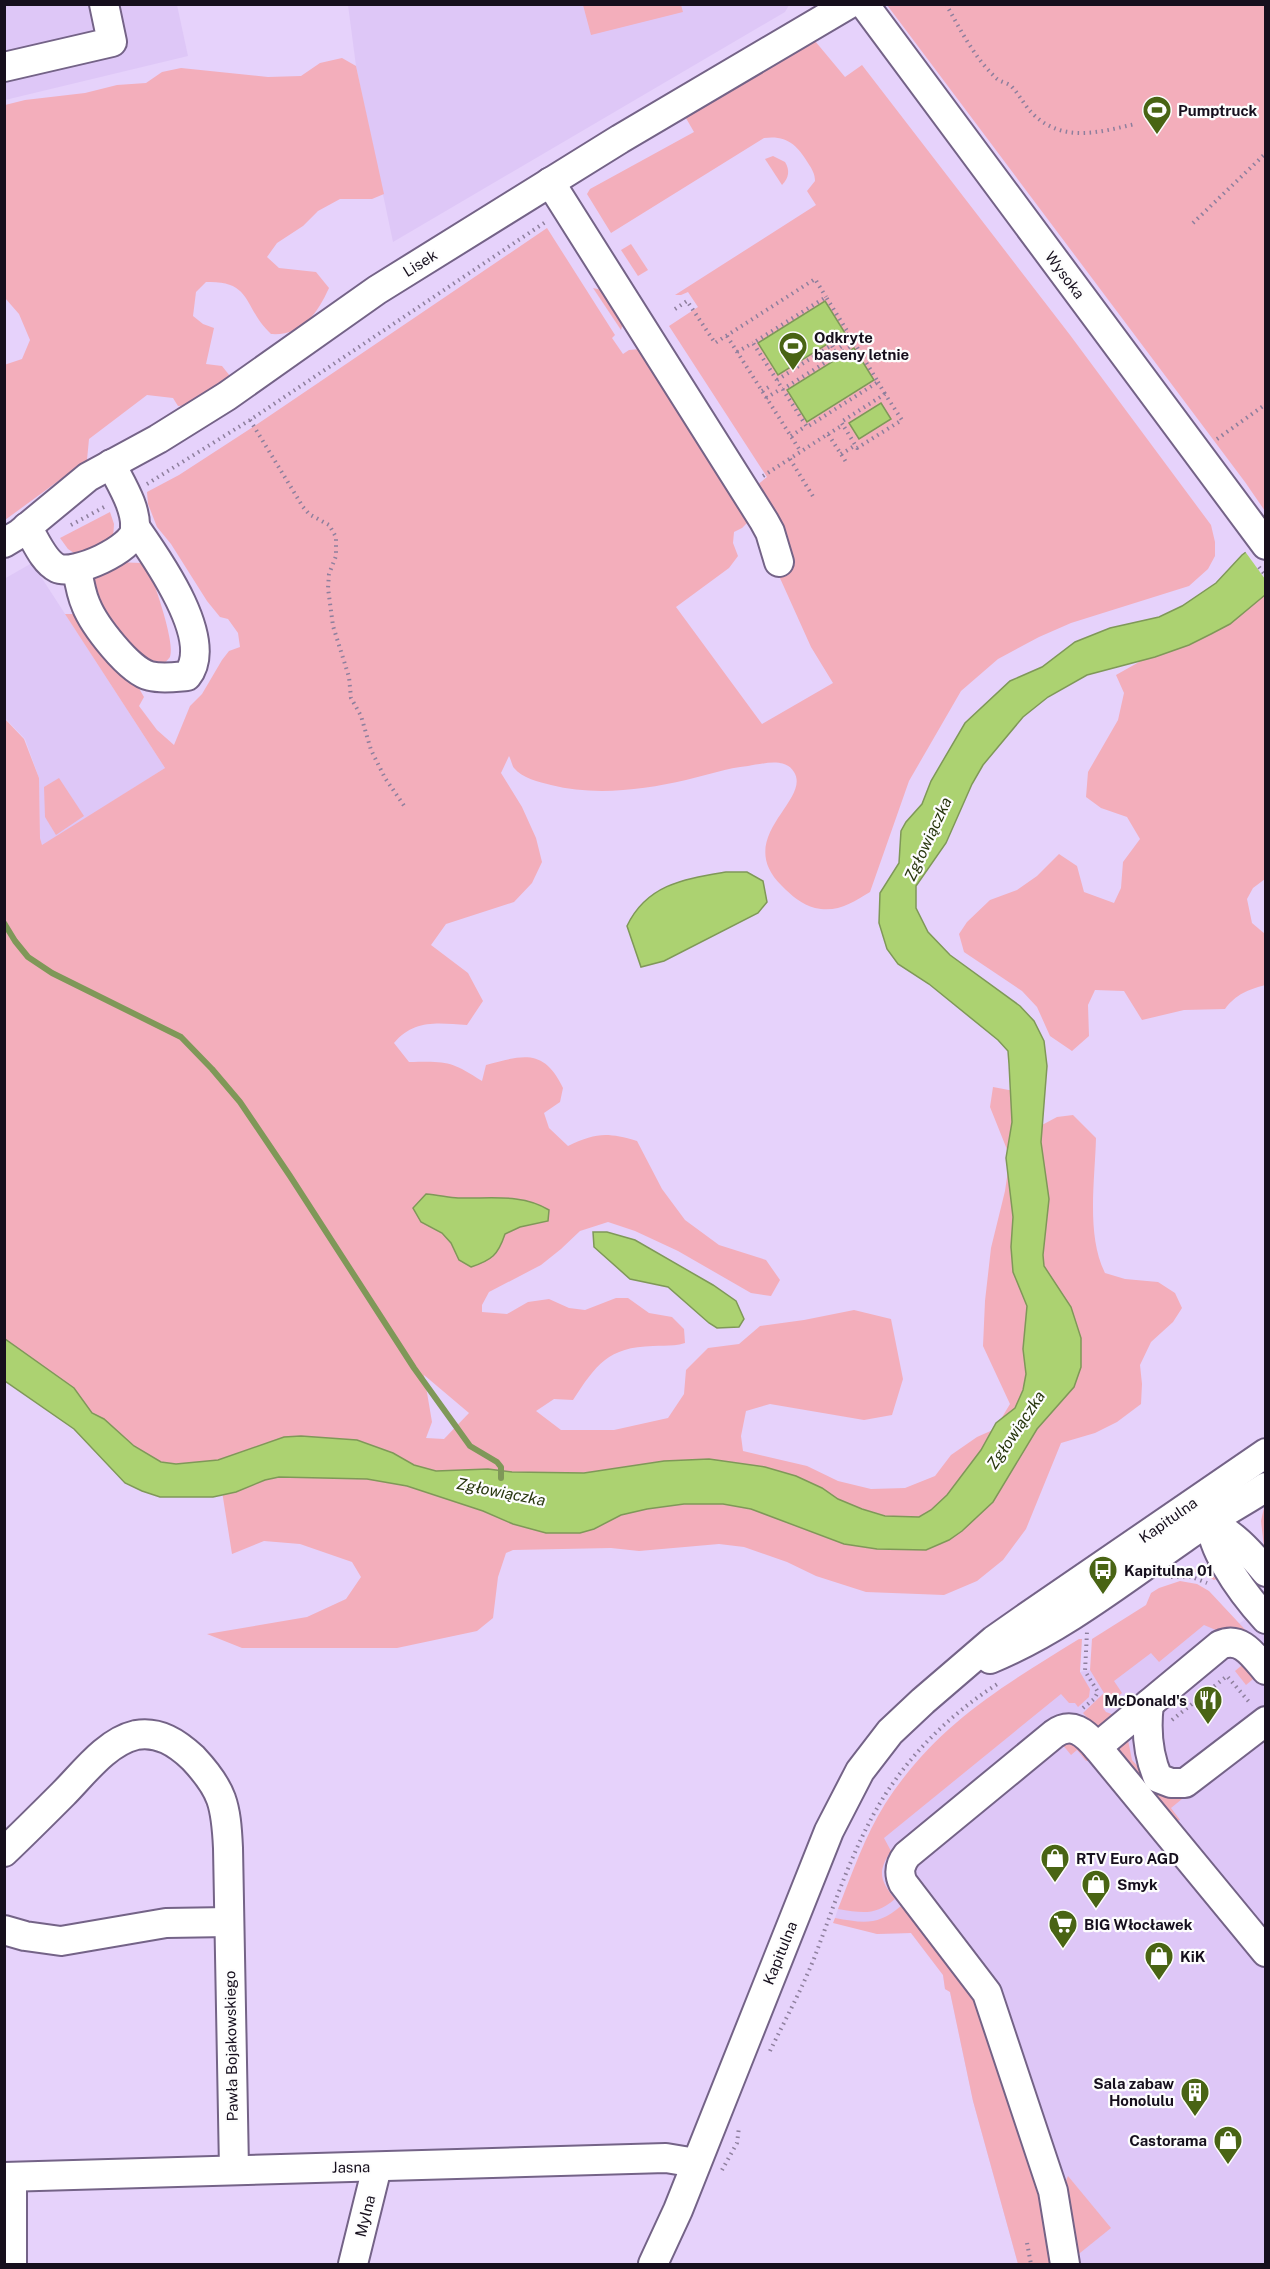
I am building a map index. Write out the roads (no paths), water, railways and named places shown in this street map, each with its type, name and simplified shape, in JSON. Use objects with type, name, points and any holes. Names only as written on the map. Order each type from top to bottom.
[{"type":"street","points":[[4,67],[112,42],[104,4]]},
{"type":"street","name":"Lisek","points":[[4,543],[32,535],[88,477],[158,439],[227,396],[376,290],[550,182],[849,4]]},
{"type":"street","name":"Wysoka","points":[[864,4],[1266,545]]},
{"type":"street","points":[[550,182],[633,336],[764,521],[770,532],[779,562]]},
{"type":"street","points":[[32,535],[49,561],[56,568],[64,570],[77,569],[125,546],[135,533],[134,517],[111,464]]},
{"type":"street","points":[[77,569],[85,605],[136,671],[161,678],[187,676],[192,670],[195,657],[193,634],[164,567],[135,527]]},
{"type":"street","points":[[1258,1458],[1215,1504],[1211,1511],[1211,1522],[1214,1538],[1230,1573],[1244,1595],[1266,1619]]},
{"type":"street","name":"Kapitulna","points":[[653,2265],[829,1831],[860,1771],[890,1732],[923,1701],[1016,1624],[1258,1458]]},
{"type":"street","points":[[1259,1492],[1245,1507],[1243,1522],[1260,1565]]},
{"type":"street","name":"Kapitulna","points":[[955,1674],[1031,1639],[1147,1565],[1186,1536],[1259,1492]]},
{"type":"street","points":[[1168,1520],[1194,1517],[1211,1522],[1229,1533],[1260,1565]]},
{"type":"street","points":[[1147,1565],[1172,1554],[1193,1551],[1209,1556],[1230,1573]]},
{"type":"street","points":[[1088,1738],[1141,1710],[1225,1643],[1233,1642],[1245,1646],[1266,1670]]},
{"type":"street","points":[[1141,1710],[1148,1721],[1150,1754],[1158,1778],[1171,1783],[1185,1783],[1265,1721]]},
{"type":"street","points":[[1065,2265],[1053,2191],[987,1993],[901,1878],[900,1869],[907,1855],[1062,1729],[1088,1738],[1266,1952]]},
{"type":"street","name":"Pawła Bojakowskiego","points":[[4,1852],[111,1748],[137,1735],[163,1736],[183,1749],[204,1770],[219,1790],[226,1813],[234,2169]]},
{"type":"street","points":[[4,1930],[25,1936],[61,1941],[166,1923],[229,1922]]},
{"type":"street","name":"Jasna","points":[[8,2177],[666,2157],[696,2163]]},
{"type":"street","name":"Mylna","points":[[353,2265],[377,2167]]},
{"type":"street","points":[[8,2177],[12,2265]]},
{"type":"water","points":[[825,301],[845,333],[778,375],[758,343]]},
{"type":"water","points":[[854,348],[874,380],[807,422],[787,390]]},
{"type":"water","points":[[881,403],[891,419],[859,439],[849,423]]},
{"type":"water","name":"Zgłowiączka","points":[[1265,538],[1265,595],[1230,624],[1189,645],[1155,657],[1087,675],[1048,697],[1023,717],[983,765],[946,843],[916,886],[916,908],[928,932],[950,955],[1020,1006],[1034,1021],[1044,1041],[1047,1066],[1041,1142],[1049,1199],[1043,1255],[1044,1266],[1071,1307],[1081,1338],[1081,1367],[1074,1387],[1037,1429],[993,1502],[949,1540],[926,1550],[877,1549],[844,1544],[751,1509],[723,1504],[684,1504],[647,1509],[621,1515],[594,1529],[580,1533],[546,1533],[513,1524],[483,1511],[407,1486],[367,1479],[279,1477],[236,1492],[213,1497],[160,1497],[125,1483],[74,1429],[5,1381],[5,1339],[74,1388],[92,1413],[104,1419],[134,1446],[161,1462],[176,1464],[218,1460],[284,1437],[301,1436],[357,1440],[393,1453],[414,1465],[436,1471],[488,1469],[512,1472],[584,1473],[664,1461],[709,1459],[765,1467],[796,1476],[822,1488],[838,1499],[885,1516],[919,1517],[931,1510],[947,1495],[981,1450],[996,1423],[1015,1408],[1023,1390],[1026,1374],[1023,1349],[1027,1306],[1013,1272],[1011,1247],[1013,1217],[1006,1158],[1012,1122],[1008,1051],[998,1040],[929,984],[898,964],[887,949],[879,923],[880,893],[899,863],[901,831],[922,804],[931,781],[965,723],[1010,681],[1042,667],[1075,642],[1110,628],[1159,617],[1182,606],[1216,583],[1242,555]]},
{"type":"water","points":[[726,872],[747,872],[763,881],[767,902],[758,913],[664,961],[641,967],[627,926],[635,912],[656,892],[669,886],[696,877]]},
{"type":"water","points":[[426,1194],[528,1201],[549,1210],[548,1221],[520,1227],[505,1234],[500,1247],[493,1256],[471,1267],[459,1260],[451,1243],[442,1233],[421,1222],[413,1208]]},
{"type":"water","points":[[593,1232],[607,1232],[635,1240],[713,1285],[736,1301],[744,1319],[739,1327],[717,1328],[668,1287],[630,1279],[594,1247]]},
{"type":"waterway","name":"Zgłowiączka","points":[[4,923],[28,957],[52,973],[181,1037],[212,1069],[240,1102],[290,1176],[414,1368],[470,1446],[497,1462],[501,1467],[501,1478]]},
{"type":"place","name":"Pumptruck","points":[[1157,136]]},
{"type":"place","name":"Odkryte baseny letnie","points":[[793,372]]},
{"type":"place","name":"Kapitulna 01","points":[[1103,1596]]},
{"type":"place","name":"McDonald's","points":[[1208,1726]]},
{"type":"place","name":"RTV Euro AGD","points":[[1055,1884]]},
{"type":"place","name":"Smyk","points":[[1096,1910]]},
{"type":"place","name":"BIG Włocławek","points":[[1063,1950]]},
{"type":"place","name":"KiK","points":[[1159,1982]]},
{"type":"place","name":"Sala zabaw Honolulu","points":[[1195,2118]]},
{"type":"place","name":"Castorama","points":[[1228,2166]]}]
